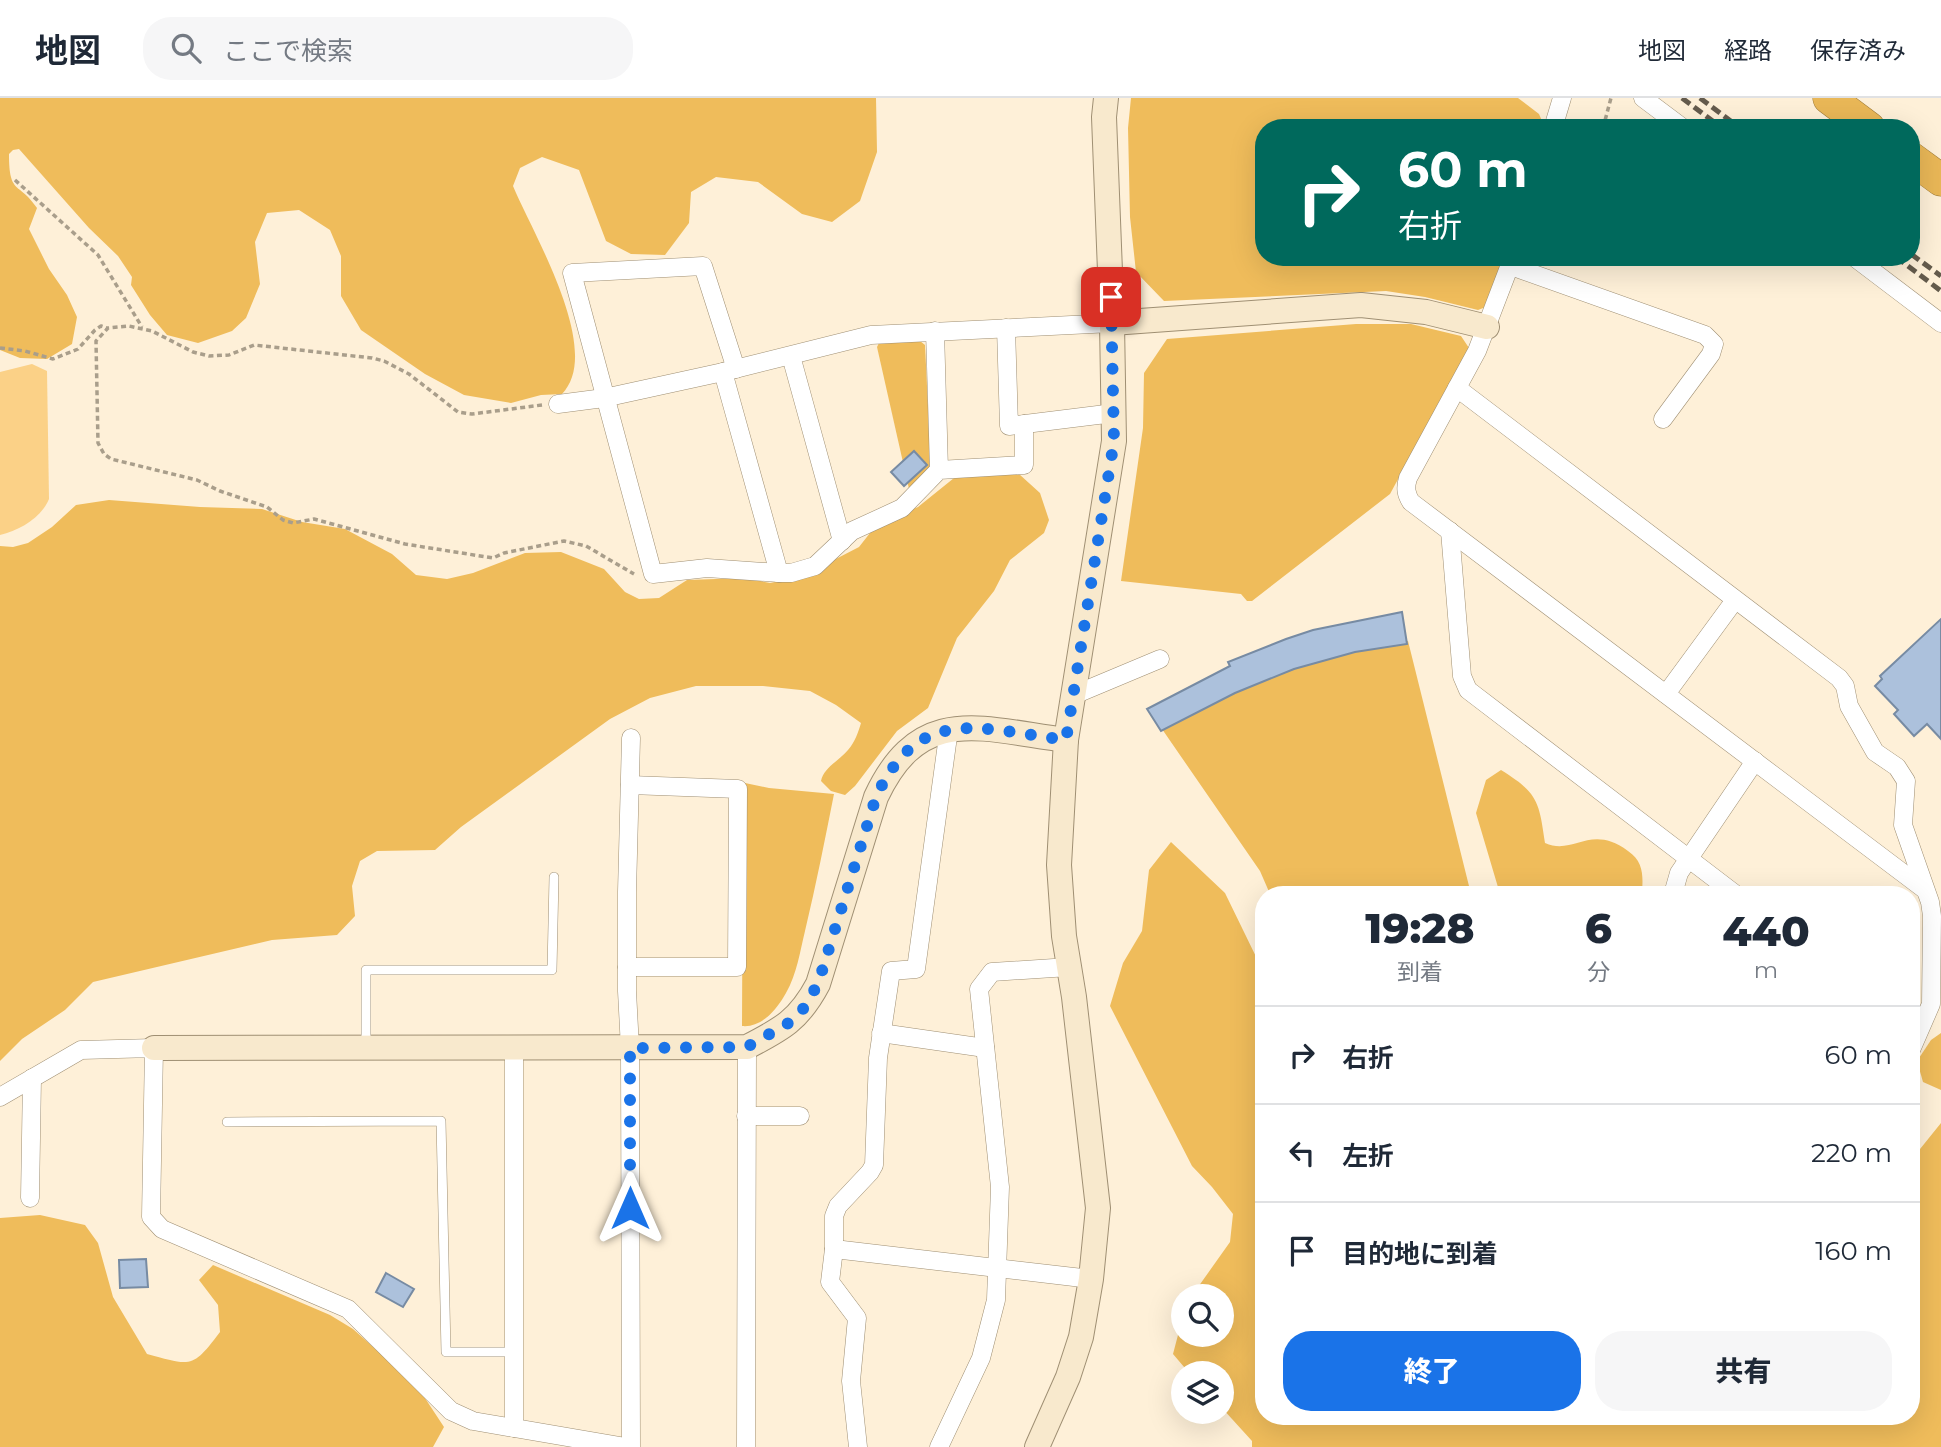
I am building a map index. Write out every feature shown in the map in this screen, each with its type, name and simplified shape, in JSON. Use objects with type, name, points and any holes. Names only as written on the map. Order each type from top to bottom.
[{"type":"highway","points":[[1830,98],[1857,119]]},
{"type":"highway","points":[[1920,165],[1941,180]]},
{"type":"street","points":[[1037,1447],[1068,1377],[1081,1337],[1091,1279],[1098,1208],[1059,865],[1066,740],[1114,441],[1104,117],[1106,98]]},
{"type":"street","points":[[1556,119],[1562,98]]},
{"type":"street","points":[[1643,98],[1670,119]]},
{"type":"street","points":[[779,573],[703,266],[572,273],[653,574],[707,568],[779,573],[791,573],[815,566],[852,531],[902,508],[939,470],[1024,465],[1024,424]]},
{"type":"street","points":[[1510,266],[1477,351],[1406,485],[1411,502],[1924,889]]},
{"type":"street","points":[[1523,266],[1705,335],[1711,340],[1714,344],[1711,354],[1663,419]]},
{"type":"street","points":[[1866,266],[1941,323]]},
{"type":"street","points":[[558,404],[604,398],[871,335],[1112,323],[1361,305],[1426,312],[1487,327]]},
{"type":"street","points":[[1006,328],[1009,426],[1114,413]]},
{"type":"street","points":[[935,331],[939,470]]},
{"type":"street","points":[[791,356],[842,541]]},
{"type":"street","points":[[1457,388],[1839,678],[1845,686],[1849,706],[1875,752],[1902,772],[1906,781],[1903,825],[1932,916],[1931,1003],[1920,1024]]},
{"type":"street","points":[[1450,531],[1462,676],[1468,690],[1724,886]]},
{"type":"street","points":[[1666,695],[1735,600]]},
{"type":"street","points":[[1074,695],[1160,659]]},
{"type":"street","points":[[0,1097],[81,1050],[366,1046],[747,1047],[777,1031],[800,1014],[818,984],[866,823],[886,777],[911,746],[930,735],[949,729],[974,728],[1066,740]]},
{"type":"street","points":[[858,1447],[851,1381],[857,1318],[830,1282],[834,1216],[838,1206],[874,1165],[881,1033],[891,971],[915,969],[949,729]]},
{"type":"street","points":[[154,1048],[151,1217],[162,1229],[348,1309],[452,1411],[473,1421],[629,1447],[630,1048],[627,967],[631,738]]},
{"type":"street","points":[[1675,886],[1679,873],[1755,761]]},
{"type":"street","points":[[627,967],[737,967],[738,789],[630,785]]},
{"type":"street","points":[[939,1447],[981,1358],[996,1300],[1000,1187],[979,989],[992,972],[1069,967]]},
{"type":"street","points":[[881,1033],[985,1048]]},
{"type":"street","points":[[514,1046],[514,1428]]},
{"type":"street","points":[[746,1447],[747,1047]]},
{"type":"street","points":[[30,1198],[32,1078]]},
{"type":"street","points":[[747,1116],[800,1116]]},
{"type":"street","points":[[834,1250],[1091,1279]]},
{"type":"lane","points":[[366,1046],[366,970],[552,970],[554,877]]},
{"type":"lane","points":[[227,1122],[440,1121],[446,1352],[514,1352]]},
{"type":"path","points":[[1605,119],[1611,98]]},
{"type":"path","points":[[15,180],[98,255],[142,327]]},
{"type":"path","points":[[0,348],[25,351],[53,359],[78,349],[101,326],[142,327],[193,352],[209,356],[229,355],[254,345],[272,345],[384,361],[409,374],[458,412],[472,414],[528,405],[558,404]]},
{"type":"path","points":[[108,328],[99,336],[96,349],[98,443],[104,454],[111,459],[197,480],[267,507],[283,520],[293,523],[314,519],[405,544],[492,558],[564,541],[586,546],[637,576],[645,578],[653,574]]},
{"type":"shaded area","points":[[0,98],[876,98],[877,152],[860,201],[832,222],[802,214],[758,182],[716,177],[691,192],[689,223],[665,255],[631,254],[606,241],[579,170],[542,157],[520,168],[513,186],[561,292],[575,350],[573,375],[562,394],[541,395],[511,403],[464,395],[425,374],[361,330],[341,296],[341,256],[330,230],[299,210],[267,213],[255,242],[260,284],[246,318],[232,331],[198,343],[167,335],[150,315],[131,285],[132,277],[118,256],[89,228],[19,149],[9,154],[9,167],[16,187],[37,208],[29,229],[77,317],[72,344],[47,359],[20,358],[0,350]]},
{"type":"shaded area","points":[[1131,98],[1518,98],[1539,114],[1541,119],[1255,119],[1255,266],[1503,266],[1491,305],[1478,310],[1386,291],[1164,301],[1136,272],[1130,217],[1128,128]]},
{"type":"shaded area","points":[[1356,324],[1411,324],[1461,336],[1469,348],[1390,494],[1252,601],[1247,601],[1241,594],[1121,581],[1143,428],[1144,373],[1167,339]]},
{"type":"shaded area","points":[[920,341],[925,345],[931,468],[909,489],[877,347],[879,343]]},
{"type":"shaded area","points":[[32,364],[47,371],[49,499],[41,512],[29,522],[0,535],[0,372]]},
{"type":"shaded area","points":[[979,471],[1019,474],[1040,493],[1049,520],[1044,533],[1010,560],[994,591],[957,638],[928,708],[897,731],[845,795],[831,791],[821,781],[828,768],[850,747],[861,723],[810,691],[763,686],[696,686],[650,698],[610,719],[461,827],[435,850],[377,851],[360,861],[352,886],[355,916],[337,935],[272,940],[93,982],[65,1010],[22,1039],[0,1061],[0,546],[13,547],[28,543],[52,527],[76,505],[109,500],[262,509],[302,522],[345,529],[392,554],[416,575],[447,579],[473,573],[525,553],[561,552],[604,569],[625,592],[639,599],[659,598],[687,580],[745,578],[770,583],[801,577],[859,547],[870,533],[887,520],[918,507],[954,478]]},
{"type":"shaded area","points":[[1408,641],[1469,886],[1267,886],[1260,871],[1162,729],[1202,706],[1308,661]]},
{"type":"shaded area","points":[[1501,770],[1530,792],[1541,817],[1545,843],[1565,846],[1603,840],[1628,851],[1640,865],[1642,886],[1498,886],[1476,813],[1486,780]]},
{"type":"shaded area","points":[[745,783],[834,794],[793,978],[773,1011],[762,1021],[749,1026],[742,1026]]},
{"type":"shaded area","points":[[1171,842],[1225,893],[1255,955],[1255,1425],[1920,1425],[1920,1149],[1941,1123],[1941,1447],[1252,1447],[1252,1441],[1234,1421],[1234,1361],[1179,1361],[1173,1354],[1175,1347],[1234,1347],[1234,1284],[1200,1284],[1230,1242],[1233,1214],[1192,1166],[1110,1006],[1123,963],[1142,931],[1149,870]]},
{"type":"shaded area","points":[[1941,1033],[1941,1090],[1923,1082],[1920,1072],[1920,1056],[1931,1040]]},
{"type":"shaded area","points":[[40,1215],[85,1225],[98,1243],[113,1297],[147,1354],[173,1361],[190,1361],[203,1353],[220,1332],[218,1305],[199,1280],[213,1265],[330,1315],[353,1329],[417,1386],[444,1427],[433,1447],[0,1447],[0,1218]]},
{"type":"building","points":[[914,451],[927,465],[904,486],[891,472]]},
{"type":"building","points":[[1402,612],[1407,644],[1355,652],[1294,669],[1235,693],[1161,731],[1147,709],[1230,666],[1228,662],[1286,639],[1313,630]]},
{"type":"building","points":[[1941,619],[1941,739],[1927,724],[1914,736],[1894,714],[1898,710],[1875,686],[1882,679],[1880,676]]},
{"type":"building","points":[[146,1259],[148,1287],[120,1288],[119,1260]]},
{"type":"building","points":[[386,1273],[414,1289],[403,1307],[376,1292]]},
{"type":"railway","points":[[1682,98],[1710,119]]},
{"type":"railway","points":[[1700,98],[1728,119]]},
{"type":"railway","points":[[1920,261],[1941,276]]},
{"type":"railway","points":[[1908,266],[1941,291]]},
{"type":"route","points":[[630,1208],[630,1048],[747,1047],[800,1014],[818,984],[876,797],[886,777],[911,746],[930,735],[949,729],[974,728],[1066,740],[1114,441],[1111,297]]}]
